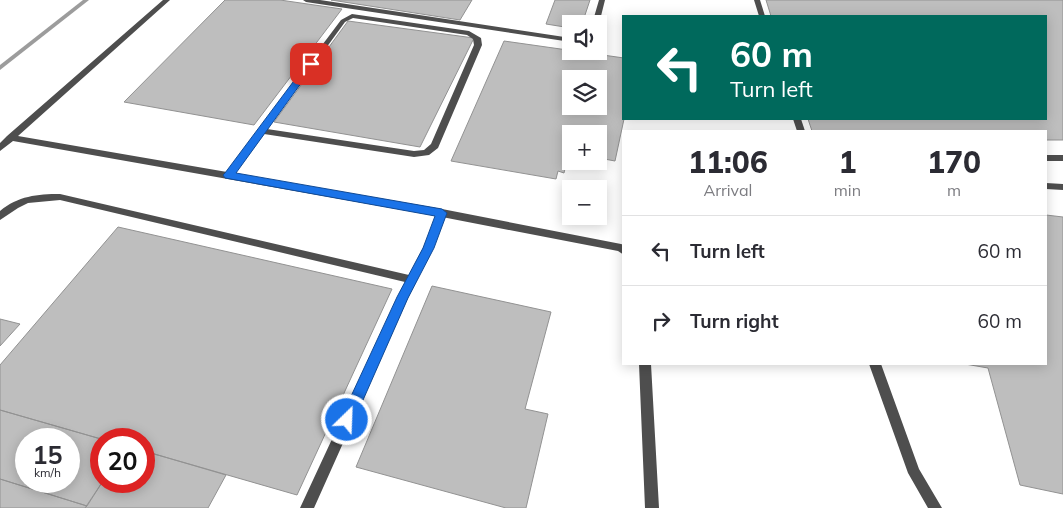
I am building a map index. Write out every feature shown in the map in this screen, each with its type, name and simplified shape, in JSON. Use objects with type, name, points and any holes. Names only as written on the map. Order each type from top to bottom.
[{"type":"street","points":[[0,148],[167,0]]},
{"type":"street","points":[[306,0],[562,39]]},
{"type":"street","points":[[598,15],[602,0]]},
{"type":"street","points":[[757,0],[762,15]]},
{"type":"street","points":[[228,175],[260,131],[343,21],[348,18],[352,16],[470,33],[477,38],[478,45],[435,146],[426,153],[414,154],[260,131]]},
{"type":"street","points":[[10,138],[442,213],[622,249]]},
{"type":"street","points":[[1047,158],[1063,158]]},
{"type":"street","points":[[1047,186],[1063,187]]},
{"type":"street","points":[[0,216],[10,207],[31,197],[60,197],[413,280]]},
{"type":"street","points":[[307,508],[403,297],[413,280],[442,213]]},
{"type":"street","points":[[645,365],[652,508]]},
{"type":"street","points":[[875,365],[914,473],[935,508]]},
{"type":"building","points":[[225,0],[280,0],[342,9],[254,125],[124,102]]},
{"type":"building","points":[[331,0],[472,0],[460,20]]},
{"type":"building","points":[[555,0],[590,0],[585,15],[562,15],[562,27],[546,24]]},
{"type":"building","points":[[766,0],[1063,0],[1063,140],[1047,140],[1047,130],[812,130],[808,120],[1047,120],[1047,15],[771,15]]},
{"type":"building","points":[[348,21],[474,38],[420,147],[274,122]]},
{"type":"building","points":[[504,41],[562,49],[562,60],[607,60],[607,56],[622,58],[622,120],[624,120],[615,161],[607,160],[607,125],[562,125],[562,170],[565,170],[564,173],[558,171],[556,179],[451,161]]},
{"type":"building","points":[[1047,215],[1063,217],[1063,494],[1020,485],[988,368],[971,365],[1047,365]]},
{"type":"building","points":[[118,227],[392,289],[297,495],[155,454],[155,428],[90,428],[90,436],[80,433],[80,428],[63,428],[0,410],[0,365]]},
{"type":"building","points":[[432,286],[551,312],[525,409],[548,414],[526,508],[506,508],[356,467]]},
{"type":"building","points":[[0,319],[20,324],[0,346]]},
{"type":"building","points":[[0,410],[63,428],[15,428],[15,484],[0,479]]},
{"type":"building","points":[[80,433],[90,436],[90,493],[95,493],[87,506],[45,493],[80,493]]},
{"type":"building","points":[[155,454],[226,475],[208,508],[85,508],[95,493],[155,493]]},
{"type":"building","points":[[0,479],[15,484],[15,493],[45,493],[87,506],[85,508],[0,508]]},
{"type":"waterway","points":[[0,68],[86,0]]},
{"type":"route","points":[[311,64],[228,175],[442,213],[428,248],[403,297],[347,420]]}]
